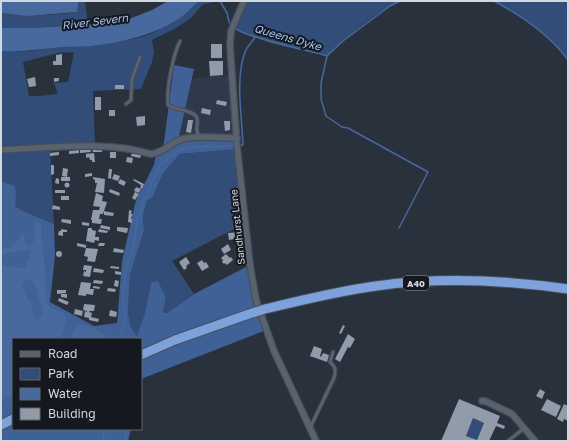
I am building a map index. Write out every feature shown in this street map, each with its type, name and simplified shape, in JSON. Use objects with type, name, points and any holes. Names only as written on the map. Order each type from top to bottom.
[{"type":"highway","name":"A40","points":[[142,355],[182,338],[265,309],[317,297],[377,286],[438,281],[482,281],[568,289]]},
{"type":"highway","points":[[1,424],[12,419]]},
{"type":"street","name":"Sandhurst Lane","points":[[244,1],[231,32],[230,46],[237,138],[250,265],[256,300],[274,351],[316,441]]},
{"type":"street","points":[[1,150],[95,146],[115,147],[156,154],[182,140],[200,138],[237,138]]},
{"type":"street","points":[[482,401],[512,414],[519,420],[535,441]]},
{"type":"lane","points":[[180,41],[172,62],[168,105],[172,108],[191,112],[195,115],[197,119],[196,130],[200,138]]},
{"type":"lane","points":[[126,104],[131,100],[132,79],[140,57]]},
{"type":"lane","points":[[310,428],[334,378],[336,371],[334,365],[330,362],[333,352]]},
{"type":"lane","points":[[508,441],[524,428]]},
{"type":"shaded area","points":[[174,65],[194,69],[178,141],[237,138],[238,149],[180,154],[163,173],[153,197],[147,201],[143,215],[144,231],[130,275],[128,311],[130,326],[137,336],[145,313],[151,282],[158,281],[166,297],[163,312],[167,313],[194,294],[250,265],[266,330],[142,379],[142,338],[12,338],[12,430],[131,430],[128,441],[1,441],[1,182],[15,186],[15,206],[54,224],[55,256],[50,302],[94,326],[117,323],[122,261],[136,200],[154,165],[156,154],[163,150]]},
{"type":"shaded area","points":[[232,75],[237,138],[178,142],[192,79]]},
{"type":"green space","points":[[79,1],[85,1],[88,24],[31,28],[1,28],[1,13],[39,15],[77,12]]},
{"type":"green space","points":[[199,1],[217,1],[202,5],[191,18],[176,28],[152,40],[154,52],[152,62],[141,89],[93,91],[95,146],[50,148],[54,224],[14,206],[16,196],[3,182],[1,182],[1,51],[33,50],[142,37],[169,24]],"holes":[[[74,52],[68,82],[54,83],[58,94],[29,96],[23,62],[58,53]]]},
{"type":"green space","points":[[244,1],[400,1],[352,33],[327,56],[277,44],[240,31],[233,26]]},
{"type":"green space","points":[[494,1],[568,1],[568,60],[544,34],[534,26]]},
{"type":"green space","points":[[238,149],[246,223],[172,261],[194,294],[167,313],[163,312],[166,297],[158,281],[151,282],[145,313],[137,337],[130,326],[128,311],[130,275],[144,231],[143,215],[147,201],[153,197],[163,173],[180,154]]},
{"type":"green space","points":[[473,418],[484,423],[477,440],[466,436]]},
{"type":"water","points":[[1,1],[79,1],[77,12],[28,16],[1,13]]},
{"type":"water","points":[[168,1],[199,1],[185,14],[164,27],[127,40],[90,46],[1,51],[1,28],[31,28],[96,24],[129,19],[152,10]]},
{"type":"water","points":[[34,221],[41,224],[47,303],[50,307],[64,313],[66,321],[61,338],[12,338],[12,396],[1,401],[1,266],[25,268],[30,255],[30,250],[1,254],[1,247],[9,249],[24,233],[25,241],[29,247],[34,241]],"holes":[[[28,279],[34,283],[42,306],[42,316],[35,320],[32,303],[28,300],[21,284]]]},
{"type":"water","points":[[77,324],[94,328],[106,338],[70,338]]},
{"type":"building","points":[[211,44],[222,44],[222,58],[211,58]]},
{"type":"building","points":[[62,54],[62,65],[53,65],[53,61],[56,61],[56,55]]},
{"type":"building","points":[[209,61],[223,61],[223,75],[210,76]]},
{"type":"building","points":[[35,77],[36,86],[29,87],[27,79]]},
{"type":"building","points":[[54,78],[59,78],[59,81],[54,82]]},
{"type":"building","points":[[115,85],[124,85],[124,89],[115,89]]},
{"type":"building","points":[[95,97],[101,97],[101,110],[95,110]]},
{"type":"building","points":[[217,100],[227,102],[226,106],[216,104]]},
{"type":"building","points":[[202,108],[211,110],[210,115],[201,113]]},
{"type":"building","points":[[109,110],[115,110],[115,116],[109,116]]},
{"type":"building","points":[[145,116],[145,125],[137,126],[136,117]]},
{"type":"building","points":[[188,120],[193,120],[191,133],[186,132]]},
{"type":"building","points":[[224,121],[230,121],[230,130],[225,131]]},
{"type":"building","points":[[80,149],[90,149],[91,152],[80,153]]},
{"type":"building","points":[[92,149],[102,149],[102,152],[93,152]]},
{"type":"building","points":[[79,150],[79,153],[69,154],[69,151]]},
{"type":"building","points":[[59,152],[59,155],[50,156],[50,153]]},
{"type":"building","points":[[110,152],[116,152],[116,158],[110,158]]},
{"type":"building","points":[[94,153],[95,162],[92,162],[89,157],[86,158],[86,154]]},
{"type":"building","points":[[132,153],[141,155],[140,158],[131,156]]},
{"type":"building","points":[[127,157],[133,158],[132,163],[126,162]]},
{"type":"building","points":[[51,165],[54,165],[54,174],[51,175]]},
{"type":"building","points":[[63,168],[68,169],[67,177],[62,176]]},
{"type":"building","points":[[109,169],[112,169],[111,179],[108,178]]},
{"type":"building","points":[[92,173],[92,176],[85,177],[85,174]]},
{"type":"building","points":[[114,174],[120,176],[118,181],[112,179]]},
{"type":"building","points":[[61,177],[70,177],[70,181],[61,181]]},
{"type":"building","points":[[93,177],[105,179],[104,193],[95,192],[97,183],[95,183]]},
{"type":"building","points":[[56,178],[59,179],[59,184],[55,183]]},
{"type":"building","points":[[120,179],[126,182],[124,186],[118,183]]},
{"type":"building","points":[[134,179],[144,184],[142,189],[140,188],[141,185],[133,180]]},
{"type":"building","points":[[65,183],[69,183],[69,187],[65,187]]},
{"type":"building","points":[[136,187],[141,189],[139,193],[134,191]]},
{"type":"building","points":[[110,189],[120,193],[119,196],[109,192]]},
{"type":"building","points":[[55,190],[65,190],[65,193],[55,193]]},
{"type":"building","points":[[135,192],[139,194],[135,200],[132,198]]},
{"type":"building","points":[[96,193],[103,196],[102,201],[107,202],[103,214],[100,214],[99,219],[102,219],[101,224],[92,223],[91,220],[93,210],[99,210],[100,207],[93,206]]},
{"type":"building","points":[[61,196],[69,196],[69,200],[61,200]]},
{"type":"building","points":[[53,205],[60,207],[60,210],[52,209]]},
{"type":"building","points":[[129,210],[132,211],[131,214],[133,214],[131,218],[132,223],[128,222]]},
{"type":"building","points":[[104,211],[114,213],[113,216],[104,215]]},
{"type":"building","points":[[62,219],[71,220],[71,224],[61,222]]},
{"type":"building","points":[[82,222],[89,223],[89,226],[82,225]]},
{"type":"building","points":[[101,225],[110,227],[110,230],[100,228]]},
{"type":"building","points":[[117,227],[128,228],[127,233],[117,231]]},
{"type":"building","points":[[88,228],[92,228],[92,230],[96,231],[95,237],[99,237],[99,241],[95,240],[94,243],[86,241]]},
{"type":"building","points":[[61,229],[67,230],[67,232],[63,232],[63,236],[58,235]]},
{"type":"building","points":[[99,229],[108,231],[107,233],[98,232]]},
{"type":"building","points":[[239,232],[240,238],[229,240],[228,233]]},
{"type":"building","points":[[77,243],[86,245],[86,248],[77,246]]},
{"type":"building","points":[[99,243],[105,243],[104,246],[98,246]]},
{"type":"building","points":[[228,244],[231,250],[224,254],[221,249]]},
{"type":"building","points":[[86,248],[98,249],[95,262],[87,261],[88,257],[84,256]]},
{"type":"building","points":[[114,248],[124,250],[123,253],[113,252]]},
{"type":"building","points":[[59,251],[62,254],[59,257],[56,254]]},
{"type":"building","points":[[226,254],[233,260],[227,265],[222,262],[223,260],[221,258]]},
{"type":"building","points":[[186,257],[190,263],[184,270],[179,262]]},
{"type":"building","points":[[202,260],[204,263],[206,262],[209,267],[202,271],[197,263]]},
{"type":"building","points":[[84,265],[92,266],[90,277],[83,276],[84,271],[86,272],[86,270],[83,270]]},
{"type":"building","points":[[111,266],[119,267],[119,269],[110,268]]},
{"type":"building","points":[[94,268],[104,270],[103,273],[93,272]]},
{"type":"building","points":[[115,271],[121,272],[121,275],[115,274]]},
{"type":"building","points":[[94,280],[103,281],[102,284],[93,283]]},
{"type":"building","points":[[115,280],[119,281],[118,287],[114,286]]},
{"type":"building","points":[[81,282],[91,283],[90,289],[94,289],[93,295],[78,295]]},
{"type":"building","points":[[93,286],[100,287],[99,289],[93,288]]},
{"type":"building","points":[[108,288],[116,289],[115,292],[107,291]]},
{"type":"building","points":[[57,290],[66,290],[66,293],[57,294]]},
{"type":"building","points":[[61,294],[67,294],[67,298],[61,297]]},
{"type":"building","points":[[59,298],[69,302],[67,305],[58,301]]},
{"type":"building","points":[[84,304],[95,305],[94,311],[89,312],[92,313],[91,317],[99,319],[98,322],[84,317],[85,311],[87,311],[83,310]]},
{"type":"building","points":[[75,309],[83,311],[82,316],[74,314]]},
{"type":"building","points":[[110,310],[117,312],[116,317],[109,316]]},
{"type":"building","points":[[343,325],[345,326],[341,334],[339,333]]},
{"type":"building","points":[[348,334],[355,339],[350,348],[348,347],[340,362],[335,359]]},
{"type":"building","points":[[314,346],[322,349],[321,357],[323,353],[329,355],[327,362],[310,356]]},
{"type":"building","points":[[540,389],[545,392],[542,399],[536,396]]},
{"type":"building","points":[[459,399],[500,416],[497,423],[505,426],[504,429],[496,426],[489,441],[441,441]],"holes":[[[473,418],[484,423],[477,440],[466,436]]]},
{"type":"building","points":[[547,399],[561,406],[556,417],[541,410]]},
{"type":"building","points":[[564,404],[568,406],[568,421],[564,419],[563,422],[557,419]]},
{"type":"waterway","name":"Queens Dyke","points":[[220,1],[227,13],[229,22],[232,25]]},
{"type":"waterway","name":"Queens Dyke","points":[[235,28],[241,32],[327,56],[343,41],[390,6],[400,1]]},
{"type":"waterway","name":"Queens Dyke","points":[[494,1],[534,26],[544,34],[568,60]]},
{"type":"waterway","points":[[239,146],[243,145],[240,74],[245,52],[255,37]]},
{"type":"waterway","points":[[327,56],[321,83],[321,99],[326,116],[342,127],[348,128],[428,172],[399,228]]},
{"type":"waterway","points":[[120,338],[125,319],[123,295],[126,268],[134,245],[137,220],[144,200],[160,165],[179,150],[192,147],[236,146]]},
{"type":"waterway","points":[[103,441],[104,430]]},
{"type":"waterway","points":[[125,441],[127,430]]},
{"type":"water label","name":"River Severn","points":[[95,21]]}]
